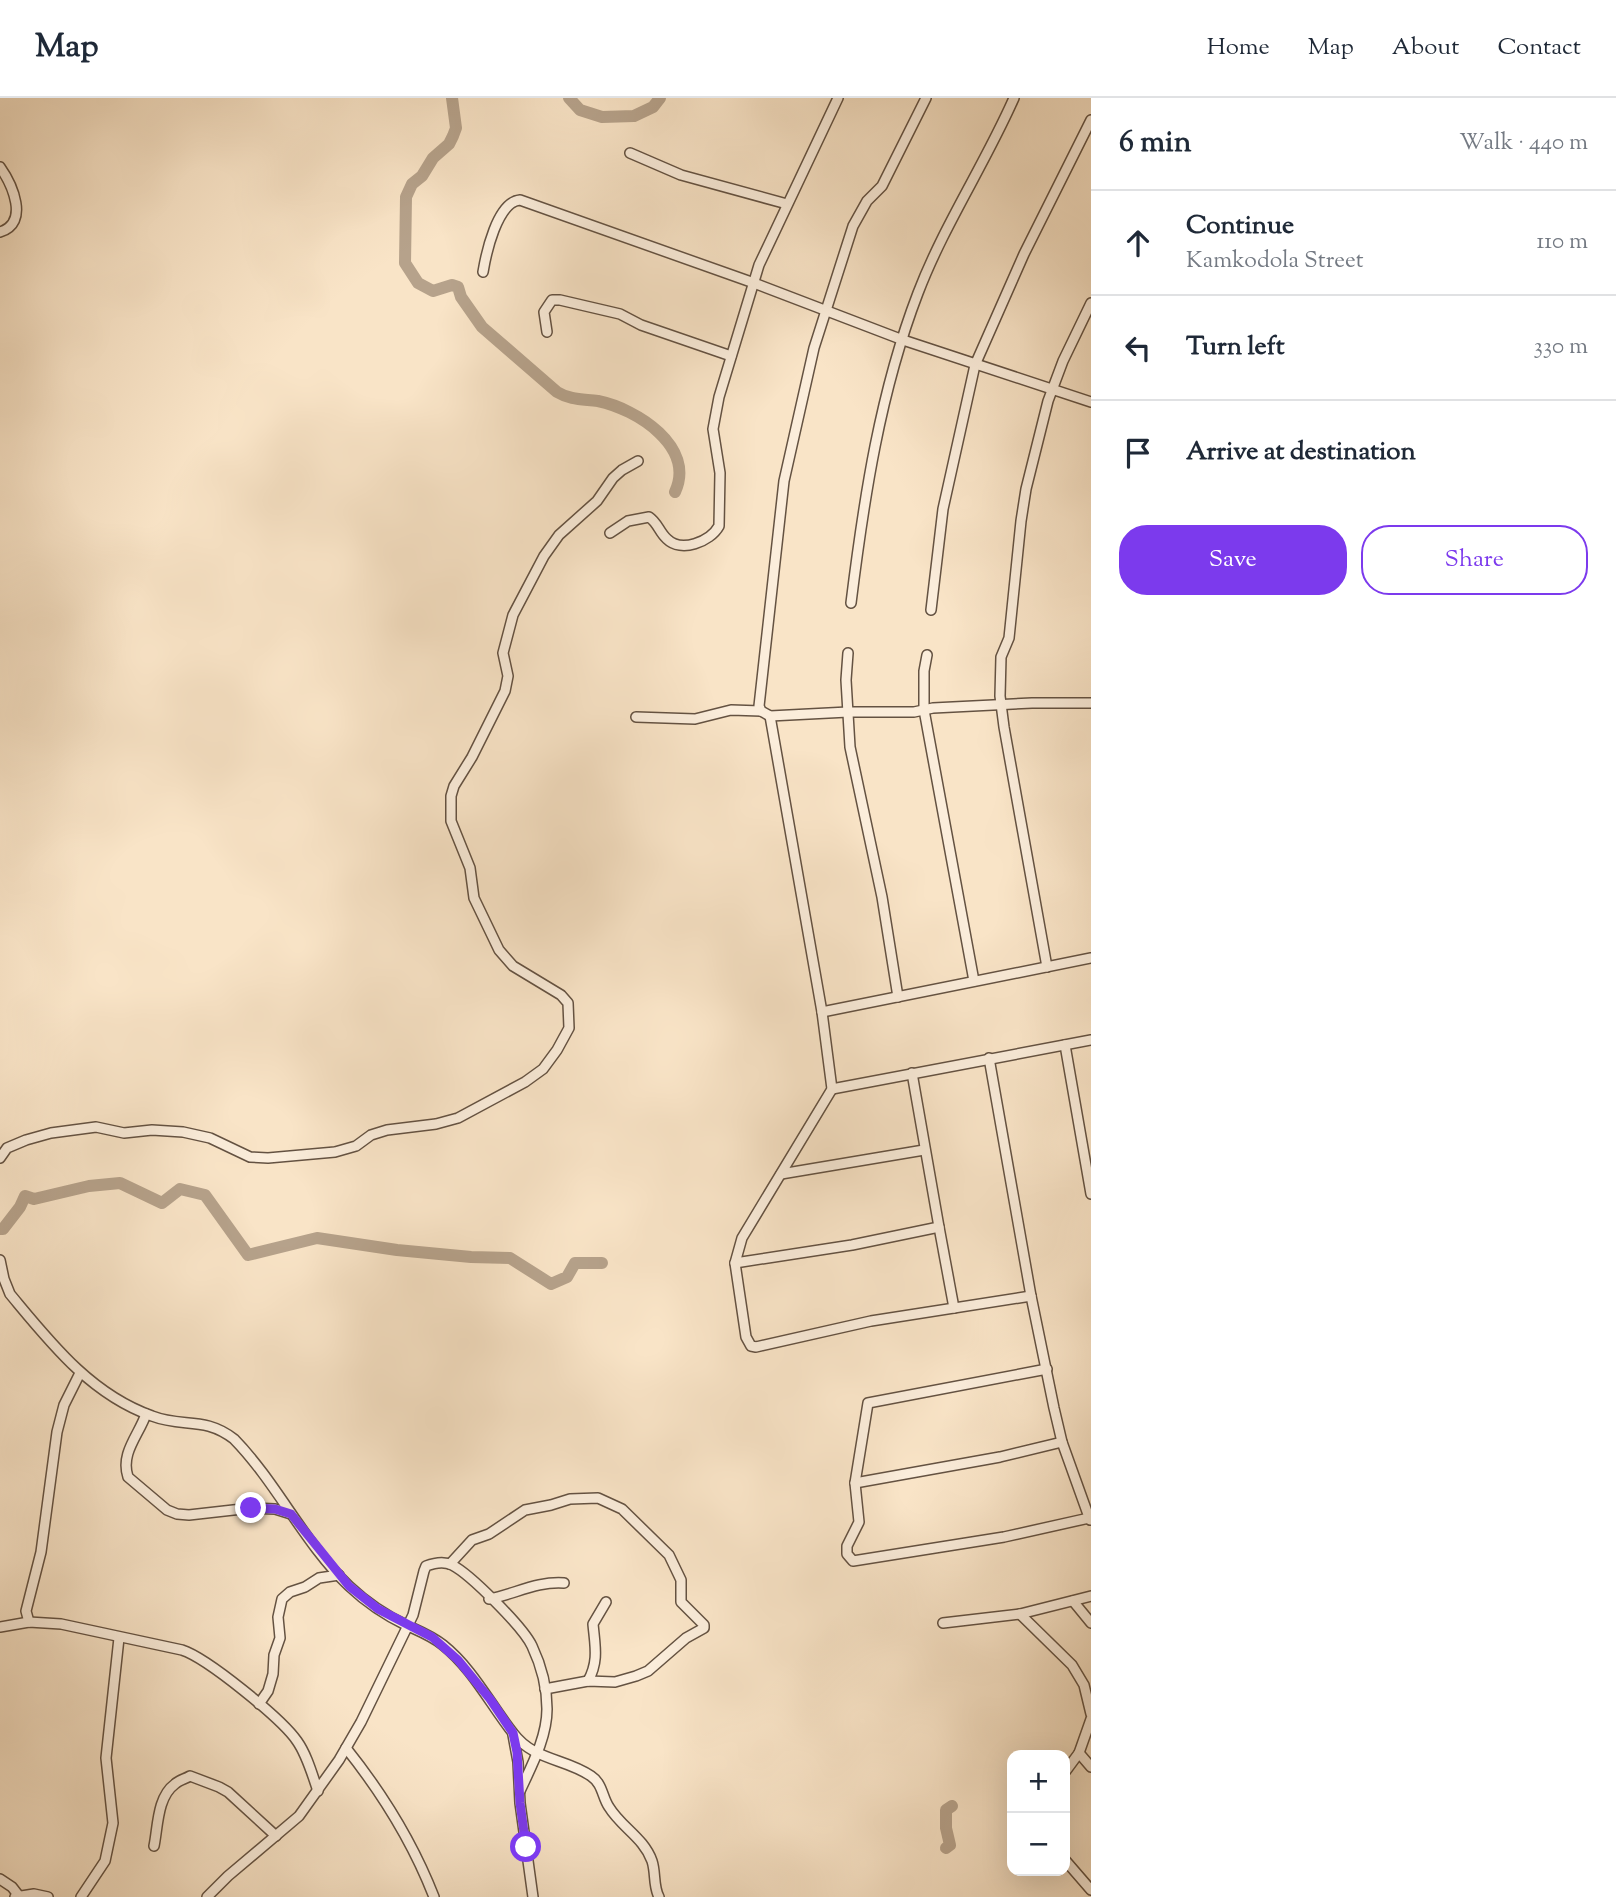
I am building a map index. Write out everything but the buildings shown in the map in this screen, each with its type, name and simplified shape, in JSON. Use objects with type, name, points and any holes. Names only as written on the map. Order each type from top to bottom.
[{"type":"street","points":[[610,533],[628,521],[649,517],[656,522],[669,541],[680,545],[703,541],[716,531],[721,507],[720,473],[713,429],[719,397],[762,258],[838,98]]},
{"type":"street","points":[[926,98],[882,186],[867,201],[853,226],[808,368],[784,481],[760,706],[765,714],[822,1012],[832,1089],[742,1238],[736,1263],[746,1337],[751,1346],[756,1347],[871,1321],[1031,1296]]},
{"type":"street","points":[[851,603],[870,470],[887,394],[918,293],[947,228],[1014,98]]},
{"type":"street","points":[[931,610],[943,509],[975,365],[1024,254],[1091,120]]},
{"type":"street","points":[[630,153],[681,175],[788,204]]},
{"type":"street","points":[[0,167],[9,179],[16,198],[15,220],[5,231],[0,232]]},
{"type":"street","points":[[483,272],[492,231],[512,202],[520,200],[754,283],[903,340],[1091,402]]},
{"type":"street","points":[[547,332],[544,312],[552,300],[560,300],[620,314],[640,326],[731,356]]},
{"type":"street","points":[[1047,967],[1001,705],[1001,657],[1009,638],[1021,521],[1029,476],[1052,389],[1091,303]]},
{"type":"street","points":[[0,1158],[8,1148],[26,1140],[96,1126],[124,1133],[183,1132],[210,1139],[250,1157],[335,1152],[356,1146],[371,1135],[387,1130],[436,1124],[458,1118],[525,1082],[543,1069],[569,1028],[568,1003],[561,995],[513,966],[499,950],[474,898],[470,868],[451,821],[452,796],[454,786],[472,757],[505,691],[508,676],[503,653],[513,615],[544,556],[559,535],[597,501],[613,478],[638,461]]},
{"type":"street","points":[[848,653],[846,680],[852,758],[866,811],[898,997]]},
{"type":"street","points":[[927,654],[924,710],[974,981]]},
{"type":"street","points":[[636,717],[695,719],[731,710],[765,714],[1091,703]]},
{"type":"street","points":[[822,1012],[1091,958]]},
{"type":"street","points":[[832,1089],[1091,1040]]},
{"type":"street","points":[[1065,1045],[1091,1194]]},
{"type":"street","points":[[989,1058],[1031,1296],[1047,1369],[1062,1442],[1090,1520],[853,1561],[849,1558],[847,1550],[859,1516],[855,1483],[868,1403],[1047,1369]]},
{"type":"street","points":[[912,1073],[954,1308]]},
{"type":"street","points":[[781,1174],[924,1150]]},
{"type":"street","points":[[736,1263],[852,1245],[939,1227]]},
{"type":"street","points":[[0,1260],[10,1294],[80,1373],[117,1400],[146,1414],[161,1419],[209,1424],[239,1444],[339,1575],[368,1602],[432,1637],[451,1652],[490,1699],[513,1733],[536,1754],[593,1777],[599,1783],[608,1806],[646,1849],[655,1873],[655,1895]]},
{"type":"street","points":[[29,1622],[26,1611],[32,1597],[43,1539],[57,1432],[64,1405],[80,1373]]},
{"type":"street","points":[[146,1414],[140,1431],[130,1443],[126,1472],[128,1477],[167,1510],[181,1516],[251,1508],[275,1509],[291,1514]]},
{"type":"street","points":[[855,1483],[1000,1457],[1062,1442]]},
{"type":"street","points":[[450,1564],[472,1540],[489,1534],[525,1510],[551,1506],[570,1499],[598,1498],[622,1509],[669,1555],[681,1580],[681,1602],[705,1627],[671,1649],[648,1671],[615,1682],[588,1681],[545,1689]]},
{"type":"street","points":[[207,1897],[299,1815],[318,1791],[361,1722],[416,1609],[416,1595],[426,1566],[450,1564],[462,1572],[530,1642],[545,1689],[546,1724],[520,1791]]},
{"type":"street","points":[[259,1704],[268,1691],[273,1674],[274,1655],[280,1638],[278,1616],[282,1599],[290,1592],[319,1578],[339,1575]]},
{"type":"street","points":[[489,1599],[507,1596],[533,1586],[564,1583]]},
{"type":"street","points":[[943,1623],[1020,1614],[1091,1596]]},
{"type":"street","points":[[1073,1601],[1091,1623]]},
{"type":"street","points":[[588,1681],[596,1661],[597,1643],[593,1624],[606,1602]]},
{"type":"street","points":[[1020,1614],[1072,1665],[1084,1685],[1091,1716],[1079,1753],[1070,1765]]},
{"type":"street","points":[[0,1627],[29,1622],[68,1625],[192,1653],[259,1704],[295,1737],[318,1791]]},
{"type":"street","points":[[81,1897],[105,1861],[113,1823],[106,1758],[119,1638]]},
{"type":"street","points":[[513,1733],[521,1816],[533,1897]]},
{"type":"street","points":[[346,1748],[377,1787],[434,1897]]},
{"type":"street","points":[[1079,1753],[1091,1767]]},
{"type":"street","points":[[154,1846],[155,1829],[167,1793],[177,1782],[190,1776],[228,1792],[276,1836]]},
{"type":"street","points":[[1070,1866],[1091,1890]]},
{"type":"street","points":[[0,1879],[12,1887],[17,1897],[34,1894],[48,1897]]},
{"type":"waterway","points":[[452,98],[456,128],[453,136],[449,144],[433,158],[422,176],[412,184],[406,197],[405,263],[418,283],[433,291],[452,285],[458,287],[461,297],[482,327],[557,392],[572,398],[613,405],[645,421],[670,446],[677,460],[679,475],[675,492]]},
{"type":"waterway","points":[[569,98],[580,110],[602,117],[634,116],[653,107],[660,98]]},
{"type":"waterway","points":[[0,1229],[3,1229],[20,1207],[25,1196],[34,1199],[89,1186],[120,1183],[162,1203],[180,1189],[205,1195],[248,1255],[317,1238],[397,1250],[510,1258],[551,1284],[567,1277],[575,1263],[602,1263]]},
{"type":"waterway","points":[[946,1848],[950,1845],[946,1810],[952,1806]]},
{"type":"route","points":[[251,1508],[275,1509],[291,1514],[349,1586],[378,1609],[442,1644],[490,1699],[513,1733],[526,1847]]}]
